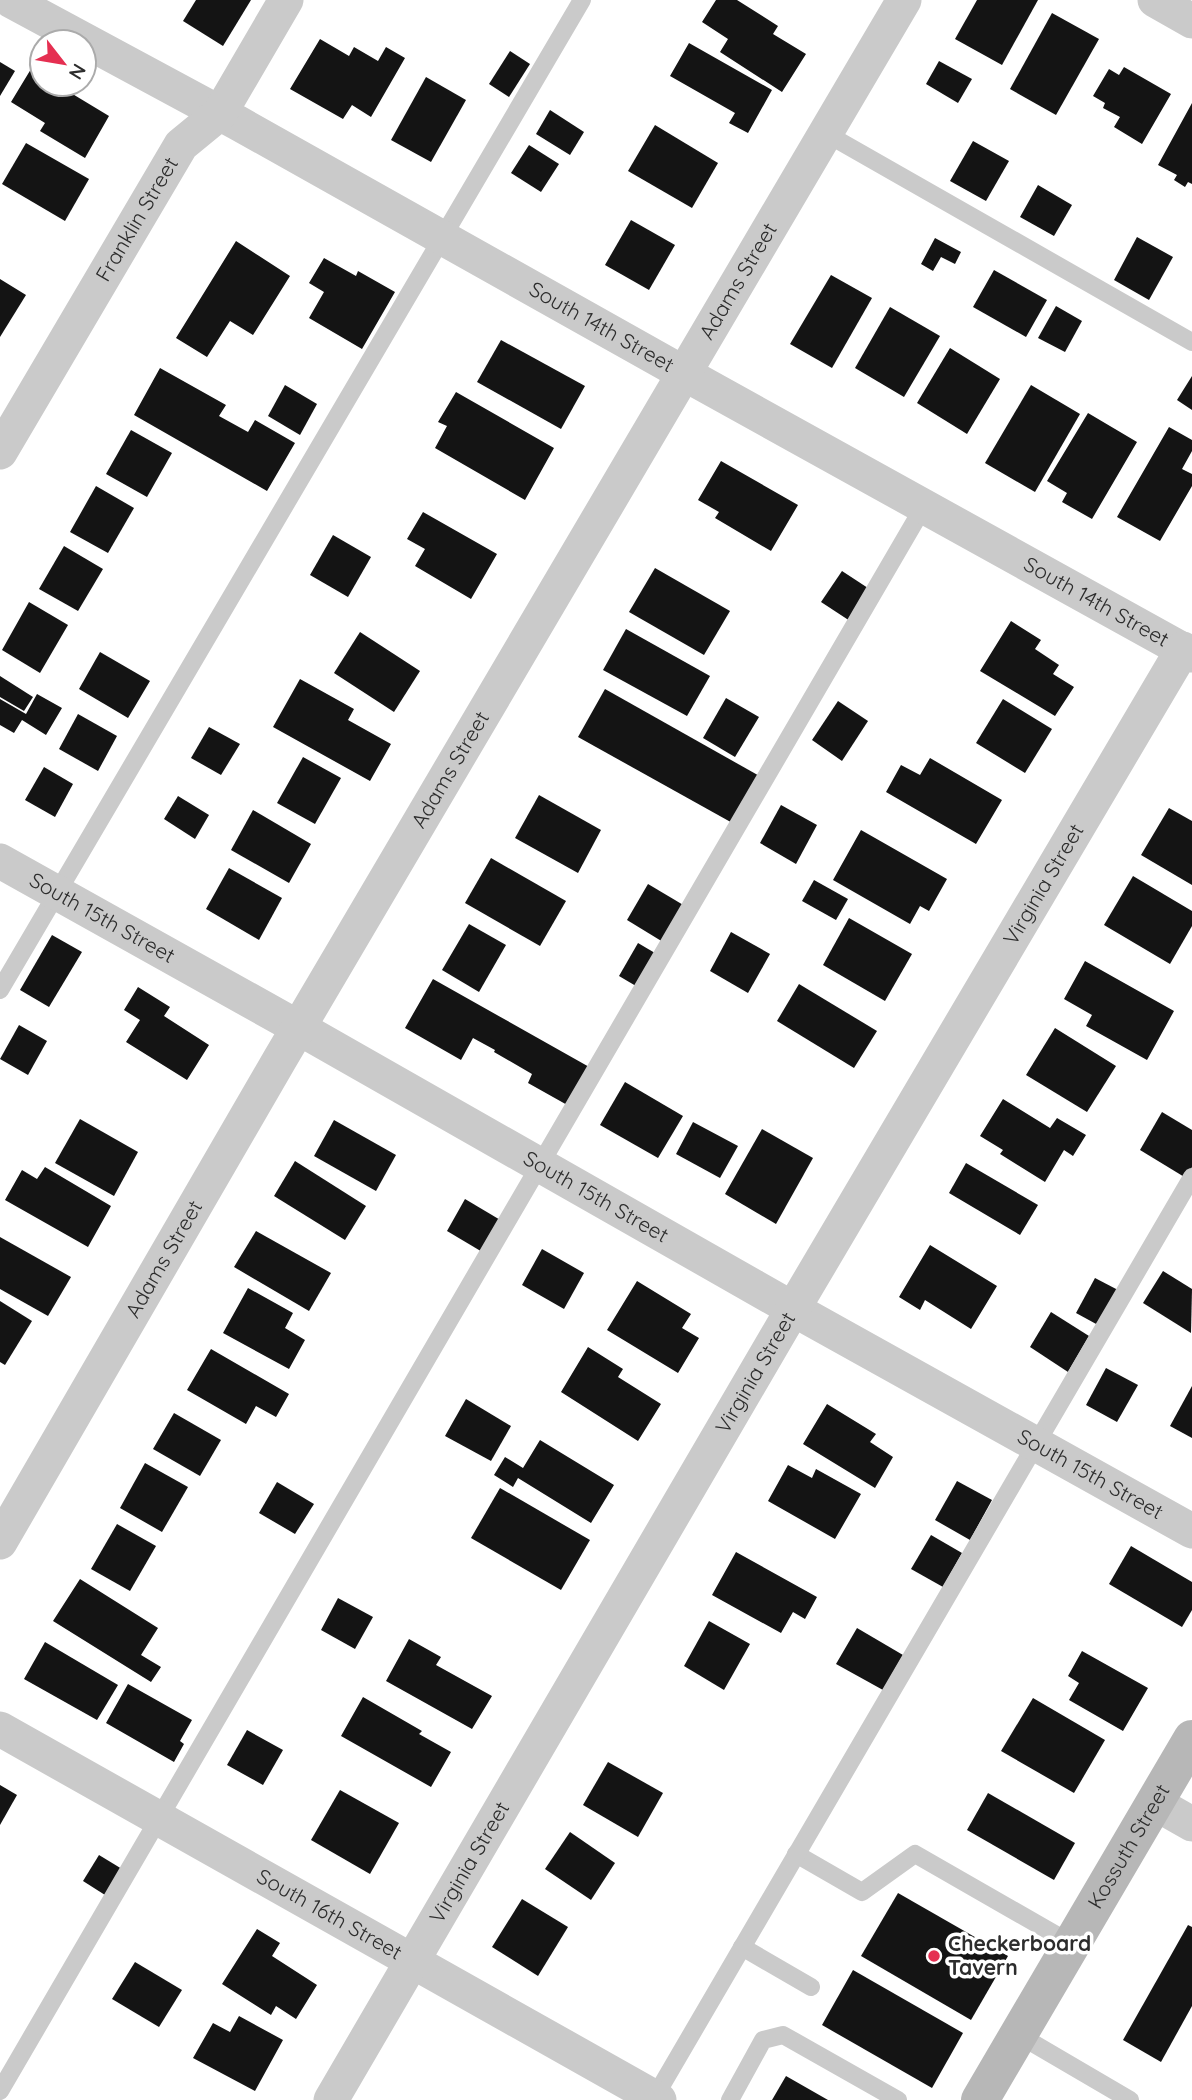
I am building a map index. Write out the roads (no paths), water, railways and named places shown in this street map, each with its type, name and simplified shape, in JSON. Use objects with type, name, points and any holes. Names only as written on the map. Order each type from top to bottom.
[{"type":"street","name":"South 14th Street","points":[[10,0],[220,113],[1187,652]]},
{"type":"street","name":"Franklin Street","points":[[0,452],[181,145],[220,113],[286,0]]},
{"type":"street","name":"Adams Street","points":[[0,1542],[904,0]]},
{"type":"street","points":[[1155,0],[1192,21]]},
{"type":"street","name":"Virginia Street","points":[[331,2100],[793,1309],[1187,652]]},
{"type":"street","name":"South 15th Street","points":[[0,861],[1192,1531]]},
{"type":"street","name":"South 16th Street","points":[[0,1729],[655,2099]]},
{"type":"street","name":"Kossuth Street","points":[[981,2100],[1192,1739]]},
{"type":"street","points":[[1155,1802],[1192,1824]]},
{"type":"lane","points":[[0,990],[582,0]]},
{"type":"lane","points":[[827,134],[1192,342]]},
{"type":"lane","points":[[0,2091],[924,506]]},
{"type":"lane","points":[[655,2099],[1192,1177]]},
{"type":"lane","points":[[796,1854],[862,1892],[915,1854],[1072,1944]]},
{"type":"lane","points":[[742,1947],[811,1987]]},
{"type":"lane","points":[[730,2100],[763,2040],[783,2035],[898,2100]]},
{"type":"lane","points":[[1018,2035],[1130,2100]]},
{"type":"place","name":"Checkerboard Tavern","points":[[934,1956]]}]
